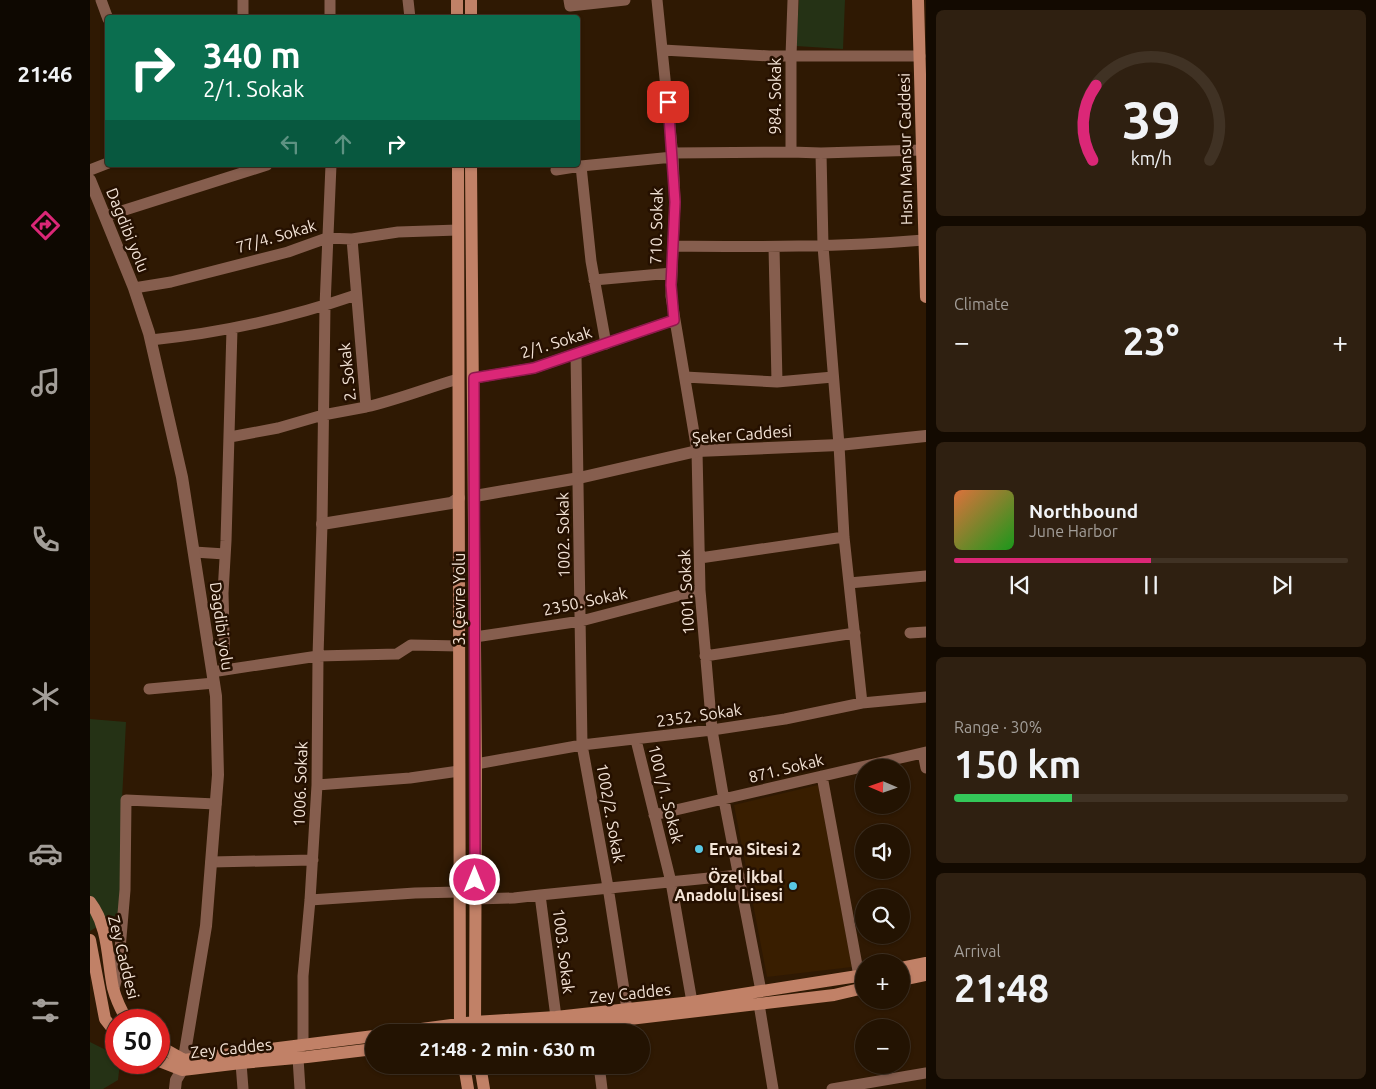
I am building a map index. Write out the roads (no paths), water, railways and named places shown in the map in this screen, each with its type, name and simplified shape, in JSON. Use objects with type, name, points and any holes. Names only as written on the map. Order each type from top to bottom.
[{"type":"main road","points":[[457,0],[457,15]]},
{"type":"main road","points":[[471,0],[471,15]]},
{"type":"main road","name":"Hısnı Mansur Caddesi","points":[[918,0],[926,297]]},
{"type":"main road","name":"3. Çevre Yolu","points":[[458,167],[460,1024]]},
{"type":"main road","name":"3. Çevre Yolu","points":[[471,167],[476,764],[474,1024]]},
{"type":"main road","name":"Zey Caddesi","points":[[90,902],[104,930],[114,989],[121,1009]]},
{"type":"main road","name":"Zey Caddesi","points":[[90,940],[105,1018]]},
{"type":"main road","points":[[910,966],[926,963]]},
{"type":"main road","points":[[910,978],[926,975]]},
{"type":"main road","name":"Zey Caddes","points":[[504,1024],[855,981]]},
{"type":"main road","name":"Zey Caddes","points":[[622,1024],[834,995],[855,984]]},
{"type":"main road","name":"Zey Caddes","points":[[183,1065],[303,1045],[365,1037]]},
{"type":"main road","name":"Zey Caddes","points":[[183,1065],[298,1058],[365,1050]]},
{"type":"main road","points":[[170,1055],[183,1065]]},
{"type":"main road","points":[[170,1063],[183,1065]]},
{"type":"main road","points":[[466,1074],[468,1089]]},
{"type":"main road","points":[[482,1074],[484,1089]]},
{"type":"street","points":[[102,0],[107,15]]},
{"type":"street","points":[[243,0],[243,15]]},
{"type":"street","points":[[330,0],[330,15]]},
{"type":"street","points":[[408,0],[410,15]]},
{"type":"street","points":[[570,3],[625,0]]},
{"type":"street","name":"710. Sokak","points":[[657,0],[663,50],[675,202],[671,296],[697,451]]},
{"type":"street","name":"984. Sokak","points":[[793,0],[791,152],[922,150]]},
{"type":"street","points":[[663,50],[768,56],[920,56]]},
{"type":"street","points":[[606,344],[594,280],[580,166],[672,155],[791,152]]},
{"type":"street","points":[[821,153],[823,246],[839,445],[844,537],[862,703]]},
{"type":"street","points":[[90,170],[105,164]]},
{"type":"street","points":[[106,216],[236,169],[251,167]]},
{"type":"street","name":"1006. Sokak","points":[[303,1045],[303,976],[318,784],[318,656],[322,524],[324,306],[331,167]]},
{"type":"street","points":[[556,170],[574,167]]},
{"type":"street","name":"Dagdibi yolu","points":[[90,180],[134,288],[151,340],[182,477],[217,675],[218,775],[206,926],[183,1065],[176,1080],[175,1089]]},
{"type":"street","name":"77/4. Sokak","points":[[134,288],[171,282],[288,252],[327,238],[352,239],[398,232],[458,230]]},
{"type":"street","name":"2. Sokak","points":[[352,239],[366,407],[392,401],[458,379]]},
{"type":"street","points":[[674,246],[774,248],[872,245],[924,240]]},
{"type":"street","points":[[774,248],[777,382]]},
{"type":"street","points":[[594,280],[672,273]]},
{"type":"street","points":[[151,340],[232,330],[324,306],[356,295]]},
{"type":"street","name":"2/1. Sokak","points":[[474,378],[534,368],[674,320]]},
{"type":"street","points":[[217,675],[225,554],[232,330]]},
{"type":"street","name":"1002. Sokak","points":[[576,354],[581,622]]},
{"type":"street","points":[[685,377],[777,382],[833,377]]},
{"type":"street","points":[[230,437],[278,428],[323,415],[366,407]]},
{"type":"street","name":"Şeker Caddesi","points":[[475,496],[579,478],[697,451],[839,445],[926,436]]},
{"type":"street","name":"1001. Sokak","points":[[697,451],[700,590],[712,730],[761,991]]},
{"type":"street","points":[[322,524],[451,503],[459,498]]},
{"type":"street","points":[[700,558],[844,537]]},
{"type":"street","points":[[194,552],[225,554]]},
{"type":"street","points":[[849,583],[926,576]]},
{"type":"street","name":"2350. Sokak","points":[[475,637],[581,622],[700,590]]},
{"type":"street","name":"1002/2. Sokak","points":[[581,622],[582,746],[608,887],[627,1009]]},
{"type":"street","points":[[910,633],[926,632]]},
{"type":"street","points":[[705,656],[855,633]]},
{"type":"street","points":[[149,689],[318,656],[397,654],[411,644],[459,646]]},
{"type":"street","name":"2352. Sokak","points":[[476,764],[582,746],[784,719],[862,703],[926,697]]},
{"type":"street","name":"1001/1. Sokak","points":[[636,740],[671,882],[692,1002]]},
{"type":"street","points":[[924,752],[926,768]]},
{"type":"street","name":"871. Sokak","points":[[654,815],[924,752]]},
{"type":"street","points":[[318,784],[410,778],[459,771]]},
{"type":"street","points":[[822,776],[857,954]]},
{"type":"street","points":[[114,989],[118,972],[125,890],[126,800],[216,804]]},
{"type":"street","points":[[211,862],[313,860]]},
{"type":"street","points":[[540,895],[739,875]]},
{"type":"street","points":[[310,900],[459,892]]},
{"type":"street","name":"1003. Sokak","points":[[475,899],[540,895],[556,1017]]},
{"type":"street","points":[[759,1004],[773,1089]]},
{"type":"street","points":[[298,1058],[300,1089]]},
{"type":"street","points":[[241,1062],[243,1089]]},
{"type":"street","points":[[832,1089],[926,1073]]},
{"type":"street","points":[[600,1074],[602,1089]]},
{"type":"place","name":"Erva Sitesi 2","points":[[699,849]]},
{"type":"place","name":"Özel İkbal Anadolu Lisesi","points":[[793,886]]}]
